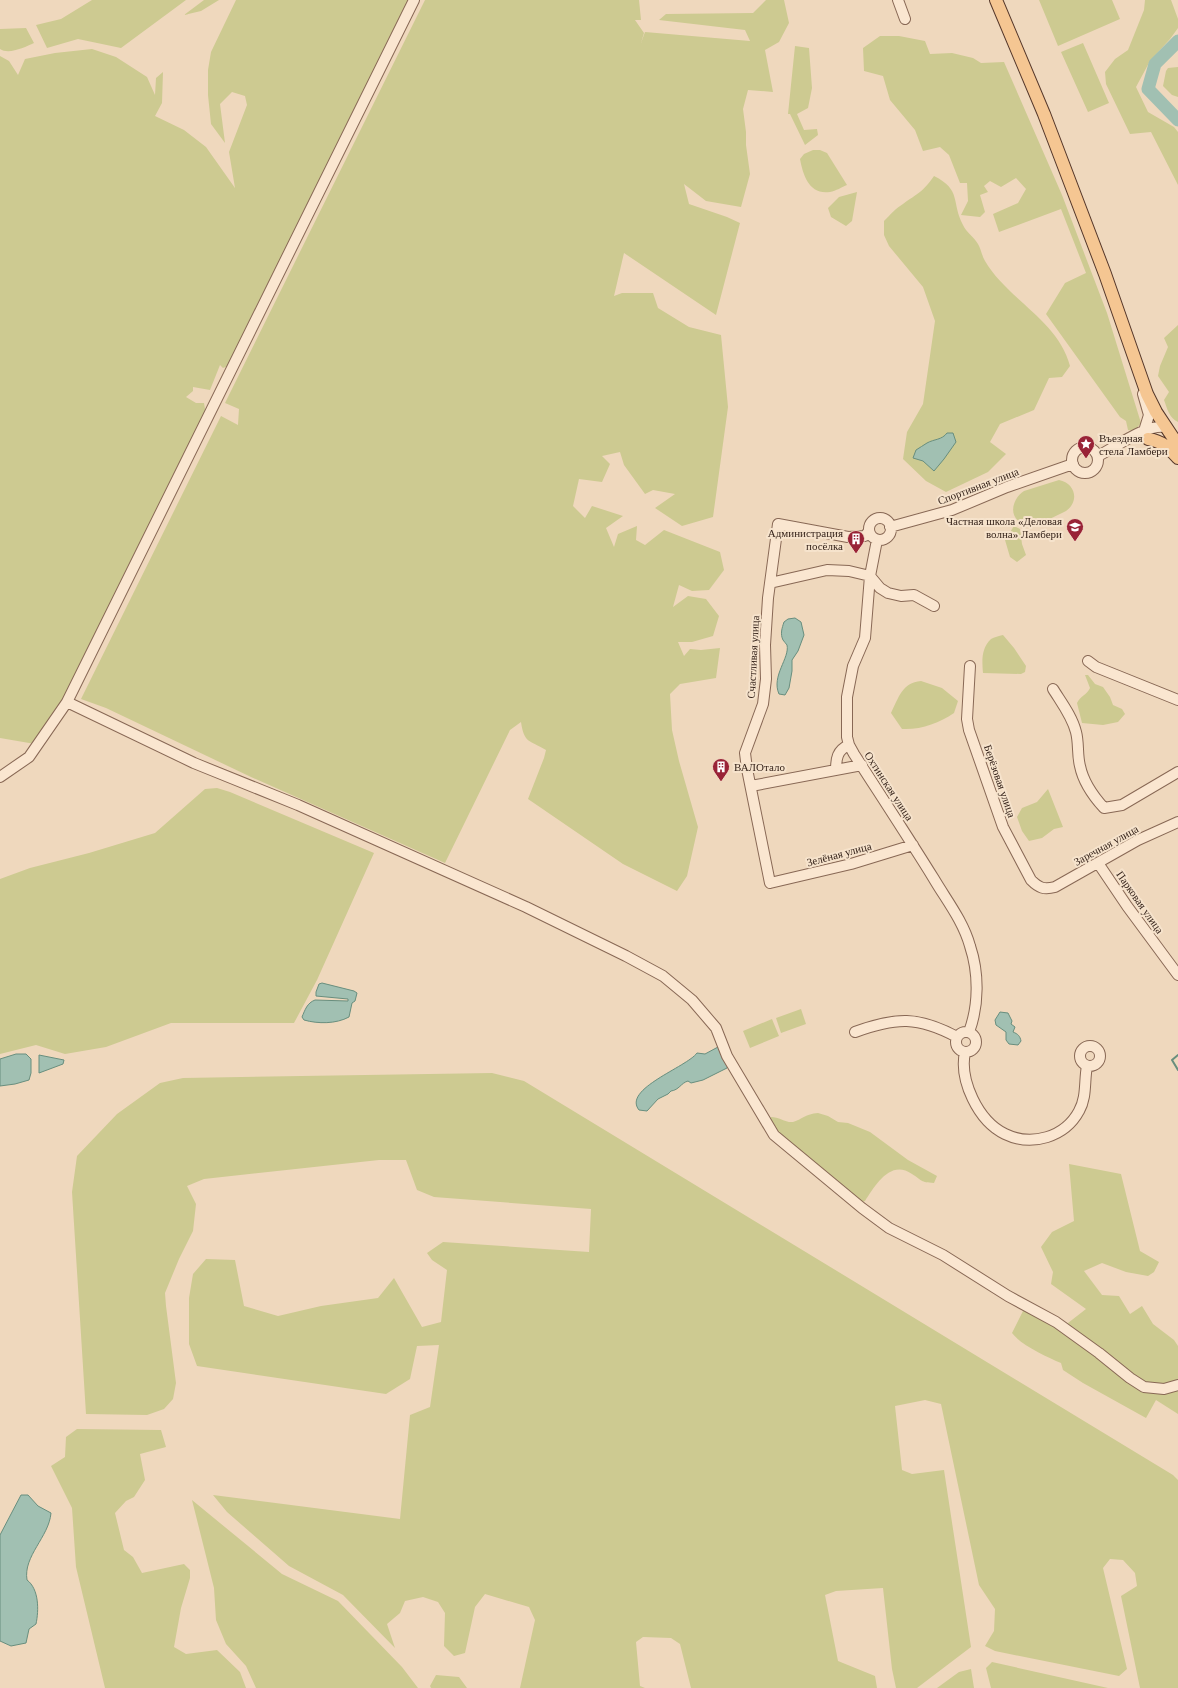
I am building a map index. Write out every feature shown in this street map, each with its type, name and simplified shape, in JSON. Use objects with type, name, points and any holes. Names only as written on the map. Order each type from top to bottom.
[{"type":"main road","points":[[996,0],[1058,150],[1105,274],[1143,382],[1156,412],[1178,445]]},
{"type":"main road","points":[[1146,435],[1161,434],[1165,427]]},
{"type":"main road","points":[[1146,435],[1165,445],[1178,458]]},
{"type":"street","points":[[0,777],[29,757],[67,702],[414,0]]},
{"type":"street","points":[[898,0],[905,19]]},
{"type":"street","points":[[1101,454],[1098,465],[1093,471],[1088,473],[1082,473],[1076,469],[1073,464],[1073,456],[1076,450],[1083,447],[1090,448],[1101,454],[1146,435],[1149,415],[1143,394],[1143,382]]},
{"type":"street","name":"Спортивная улица","points":[[890,527],[952,510],[1007,487],[1073,464]]},
{"type":"street","points":[[877,519],[887,521],[890,527],[889,535],[885,539],[878,540],[871,536],[869,531],[869,526],[877,519]]},
{"type":"street","name":"Счастливая улица","points":[[770,883],[745,753],[763,704],[766,679],[765,645],[770,582],[778,524],[848,537],[865,536],[869,531]]},
{"type":"street","name":"Охтинская улица","points":[[878,540],[870,576],[865,638],[853,666],[847,697],[846,725],[849,745],[963,925],[974,962],[976,985],[975,1004],[969,1032]]},
{"type":"street","points":[[770,582],[827,570],[849,571],[870,576],[880,588],[888,593],[901,596],[914,595],[934,606]]},
{"type":"street","points":[[1088,661],[1096,667],[1178,700]]},
{"type":"street","name":"Берёзовая улица","points":[[970,666],[967,719],[969,730],[1003,827],[1031,880],[1037,886],[1046,889]]},
{"type":"street","points":[[1053,688],[1072,721],[1076,733],[1080,767],[1086,782],[1095,798],[1104,808],[1122,805],[1178,772]]},
{"type":"street","points":[[67,702],[194,762],[298,805],[526,907],[626,956],[663,976],[692,1000],[716,1028],[728,1056],[774,1135],[862,1208],[889,1228],[943,1255],[1008,1296],[1056,1322],[1099,1353],[1130,1378],[1144,1386],[1164,1389],[1178,1385]]},
{"type":"street","points":[[836,770],[836,758],[839,752],[849,745]]},
{"type":"street","points":[[751,786],[862,766]]},
{"type":"street","name":"Заречная улица","points":[[1046,889],[1063,884],[1138,840],[1178,822]]},
{"type":"street","name":"Зелёная улица","points":[[770,883],[851,864],[913,845]]},
{"type":"street","name":"Парковая улица","points":[[1098,863],[1127,906],[1178,975]]},
{"type":"street","points":[[855,1032],[891,1021],[910,1021],[928,1024],[957,1037]]},
{"type":"street","points":[[969,1032],[975,1036],[977,1041],[976,1046],[972,1050],[965,1052],[958,1048],[956,1042],[957,1037],[961,1033],[969,1032]]},
{"type":"street","points":[[965,1052],[965,1078],[979,1109],[1005,1134],[1030,1140],[1044,1139],[1055,1134],[1065,1128],[1074,1119],[1080,1110],[1086,1090],[1087,1066]]},
{"type":"shaded area","points":[[92,0],[186,0],[121,48],[78,39],[47,48],[36,25],[61,19]]},
{"type":"shaded area","points":[[204,0],[219,0],[201,11],[184,15]]},
{"type":"shaded area","points":[[236,0],[412,0],[228,366],[223,368],[220,365],[210,390],[193,387],[193,391],[186,397],[196,403],[204,403],[206,415],[54,716],[35,744],[0,738],[0,56],[9,61],[18,75],[25,59],[55,53],[92,49],[116,57],[147,77],[155,95],[156,78],[163,72],[162,103],[155,116],[184,130],[206,147],[235,188],[229,152],[247,105],[245,96],[232,92],[220,104],[225,143],[211,124],[208,95],[208,70],[211,52]]},
{"type":"shaded area","points":[[425,0],[639,0],[641,20],[635,20],[644,33],[641,43],[645,32],[750,41],[745,30],[659,20],[666,14],[753,13],[766,0],[784,0],[789,23],[779,42],[765,50],[773,92],[748,90],[743,109],[750,174],[741,207],[706,201],[684,184],[689,204],[740,223],[716,315],[624,253],[614,296],[622,293],[653,293],[658,308],[689,327],[721,335],[728,407],[713,517],[682,526],[655,508],[675,494],[653,490],[645,494],[624,465],[620,452],[602,456],[610,464],[602,482],[579,479],[573,506],[585,518],[592,506],[623,516],[606,528],[614,547],[618,534],[637,526],[636,540],[645,545],[664,530],[720,552],[724,570],[709,590],[692,591],[679,585],[673,607],[688,596],[706,599],[719,616],[713,636],[692,642],[678,642],[684,656],[690,649],[701,650],[720,648],[716,678],[680,684],[670,694],[672,730],[679,761],[698,827],[687,876],[677,891],[623,864],[528,799],[546,750],[528,740],[522,729],[521,722],[510,730],[445,863],[251,777],[106,708],[81,699],[221,416],[238,425],[239,409],[225,403]]},
{"type":"shaded area","points":[[1039,0],[1112,0],[1120,19],[1058,46]]},
{"type":"shaded area","points":[[1145,0],[1171,0],[1178,19],[1178,28],[1150,61],[1136,87],[1148,112],[1174,127],[1178,132],[1178,185],[1151,132],[1130,134],[1106,84],[1105,72],[1115,59],[1128,50],[1144,10]]},
{"type":"shaded area","points":[[26,28],[34,43],[12,51],[4,51],[0,49],[0,29]]},
{"type":"shaded area","points":[[880,36],[899,36],[925,41],[930,54],[952,53],[973,58],[981,63],[1004,62],[1062,195],[1107,313],[1141,423],[1134,431],[1128,430],[1126,421],[1120,417],[1046,314],[1065,283],[1086,273],[1061,209],[999,232],[993,214],[1018,203],[1026,189],[1016,178],[1001,187],[990,181],[984,186],[988,192],[980,195],[985,212],[980,217],[961,215],[968,201],[967,183],[960,183],[949,155],[940,147],[923,151],[915,130],[890,100],[883,76],[864,71],[863,48]]},
{"type":"shaded area","points":[[1083,43],[1109,103],[1088,112],[1061,52]]},
{"type":"shaded area","points":[[795,46],[809,48],[812,88],[808,108],[797,114],[804,130],[817,129],[818,135],[805,145],[790,114],[788,114]]},
{"type":"shaded area","points":[[1178,67],[1178,97],[1172,95],[1163,86],[1168,68]]},
{"type":"shaded area","points":[[813,150],[820,150],[827,153],[847,185],[837,190],[823,192],[812,187],[808,183],[800,159],[804,154]]},
{"type":"shaded area","points":[[934,176],[949,186],[963,225],[978,244],[985,261],[995,275],[1044,323],[1055,336],[1064,350],[1070,366],[1062,377],[1049,378],[1034,410],[1000,424],[990,442],[1006,454],[988,472],[946,492],[926,481],[903,459],[907,432],[923,404],[935,321],[923,287],[889,246],[884,235],[884,221],[923,189]]},
{"type":"shaded area","points":[[857,192],[852,221],[846,226],[831,217],[828,208],[839,197]]},
{"type":"shaded area","points":[[1178,325],[1178,422],[1172,418],[1167,409],[1164,400],[1169,392],[1158,376],[1160,366],[1168,347],[1164,338]]},
{"type":"shaded area","points":[[947,433],[953,433],[956,442],[934,471],[923,461],[913,458],[916,450],[927,443],[943,437]]},
{"type":"shaded area","points":[[1059,480],[1069,485],[1074,493],[1073,502],[1066,511],[1037,524],[1027,524],[1016,519],[1013,509],[1014,504],[1016,499],[1024,491]]},
{"type":"shaded area","points":[[1014,526],[1020,529],[1022,544],[1026,555],[1017,562],[1010,557],[1005,540]]},
{"type":"shaded area","points":[[795,618],[801,622],[804,635],[798,651],[792,660],[789,688],[785,695],[779,694],[777,681],[787,650],[787,645],[783,641],[781,633],[784,622],[788,619]]},
{"type":"shaded area","points":[[1003,635],[1026,666],[1025,672],[1021,674],[983,673],[982,660],[985,647],[991,639]]},
{"type":"shaded area","points":[[1085,675],[1088,675],[1095,684],[1103,687],[1110,697],[1113,705],[1122,709],[1125,714],[1118,722],[1103,725],[1082,723],[1077,703],[1090,688]]},
{"type":"shaded area","points":[[921,681],[942,688],[958,701],[954,713],[930,725],[902,729],[891,713],[899,696],[905,688],[915,682]]},
{"type":"shaded area","points":[[217,788],[230,792],[374,853],[317,980],[294,1023],[171,1023],[106,1047],[65,1054],[36,1045],[0,1054],[0,879],[30,868],[89,853],[155,833],[205,789]]},
{"type":"shaded area","points":[[1048,789],[1063,827],[1054,829],[1042,838],[1029,841],[1022,831],[1017,817],[1022,808],[1037,802]]},
{"type":"shaded area","points":[[322,983],[357,993],[355,1001],[352,1003],[349,1017],[327,1023],[304,1020],[302,1017],[305,1009],[315,1000],[348,1001],[348,999],[316,996],[319,984]]},
{"type":"shaded area","points":[[801,1009],[806,1024],[781,1033],[776,1018]]},
{"type":"shaded area","points":[[1000,1012],[1008,1013],[1012,1021],[1011,1024],[1015,1027],[1013,1032],[1021,1039],[1018,1045],[1009,1044],[1006,1040],[1006,1032],[996,1025],[995,1020]]},
{"type":"shaded area","points":[[772,1019],[779,1036],[750,1048],[743,1031]]},
{"type":"shaded area","points":[[718,1047],[728,1066],[727,1068],[703,1080],[691,1083],[688,1081],[658,1099],[647,1111],[639,1110],[636,1102],[639,1094],[647,1086],[691,1059],[697,1053],[705,1054]]},
{"type":"shaded area","points":[[16,1054],[26,1054],[31,1059],[31,1073],[29,1080],[0,1086],[0,1059]]},
{"type":"shaded area","points":[[39,1055],[64,1060],[63,1064],[39,1073]]},
{"type":"shaded area","points":[[492,1073],[524,1081],[1173,1475],[1178,1480],[1178,1688],[1140,1688],[1121,1596],[1137,1586],[1135,1573],[1123,1560],[1110,1559],[1103,1568],[1127,1669],[1119,1676],[995,1651],[985,1646],[994,1631],[995,1609],[979,1585],[941,1404],[925,1400],[895,1406],[902,1470],[912,1474],[944,1470],[971,1647],[917,1688],[896,1688],[892,1669],[883,1588],[836,1591],[825,1595],[838,1661],[875,1676],[877,1688],[691,1688],[680,1644],[671,1638],[643,1637],[636,1642],[640,1686],[645,1688],[520,1688],[535,1620],[529,1607],[485,1594],[475,1607],[465,1653],[454,1656],[444,1646],[445,1613],[438,1602],[423,1597],[405,1601],[400,1613],[387,1624],[395,1648],[343,1595],[289,1566],[227,1512],[213,1495],[400,1519],[410,1415],[430,1407],[439,1345],[417,1346],[410,1379],[386,1394],[197,1366],[189,1344],[189,1298],[193,1274],[206,1259],[235,1260],[244,1306],[278,1316],[321,1306],[378,1298],[394,1278],[422,1327],[441,1322],[447,1270],[432,1260],[427,1253],[443,1242],[589,1252],[591,1209],[434,1197],[417,1190],[406,1160],[379,1160],[204,1179],[187,1186],[196,1204],[193,1231],[179,1259],[165,1293],[176,1383],[173,1399],[164,1409],[147,1415],[86,1414],[72,1192],[77,1156],[117,1114],[160,1083],[183,1078]]},
{"type":"shaded area","points":[[818,1113],[828,1116],[838,1122],[848,1123],[870,1132],[908,1160],[937,1176],[934,1183],[924,1182],[904,1170],[897,1170],[884,1176],[873,1188],[865,1201],[862,1202],[780,1135],[769,1120],[771,1117],[793,1122],[810,1114]]},
{"type":"shaded area","points":[[1069,1164],[1121,1174],[1140,1251],[1159,1262],[1154,1272],[1148,1276],[1126,1272],[1102,1263],[1084,1271],[1102,1295],[1119,1296],[1130,1314],[1142,1306],[1153,1324],[1174,1340],[1178,1346],[1178,1414],[1156,1400],[1146,1418],[1083,1383],[1063,1370],[1061,1363],[1021,1342],[1012,1333],[1023,1311],[1029,1311],[1059,1330],[1086,1309],[1051,1284],[1053,1272],[1041,1247],[1052,1232],[1074,1221]]},
{"type":"shaded area","points":[[77,1429],[161,1430],[166,1447],[140,1454],[145,1480],[134,1497],[126,1501],[115,1513],[124,1550],[133,1557],[142,1573],[184,1564],[190,1570],[190,1578],[181,1608],[174,1647],[186,1654],[217,1650],[240,1672],[246,1688],[105,1688],[76,1567],[72,1508],[51,1466],[65,1457],[66,1437]]},
{"type":"shaded area","points":[[21,1495],[28,1495],[38,1506],[51,1513],[46,1530],[32,1555],[27,1571],[27,1580],[31,1584],[36,1594],[38,1612],[36,1624],[29,1629],[26,1643],[11,1646],[0,1641],[0,1535]]},
{"type":"shaded area","points":[[192,1500],[282,1574],[338,1601],[402,1667],[418,1688],[256,1688],[246,1666],[226,1644],[216,1620],[214,1588]]},
{"type":"shaded area","points":[[992,1662],[1108,1688],[991,1688],[986,1668]]},
{"type":"shaded area","points":[[971,1669],[974,1688],[937,1688],[959,1672]]},
{"type":"shaded area","points":[[436,1675],[459,1677],[467,1688],[431,1688],[430,1686]]},
{"type":"waterway","points":[[1178,41],[1155,64],[1148,89],[1178,120]]},
{"type":"waterway","points":[[1178,1055],[1172,1060],[1178,1070]]},
{"type":"place","name":"Въездная стела Ламбери","points":[[1086,459]]},
{"type":"place","name":"Частная школа «Деловая волна» Ламбери","points":[[1075,542]]},
{"type":"place","name":"Администрация посёлка","points":[[856,554]]},
{"type":"place","name":"ВАЛОтало","points":[[721,782]]}]
